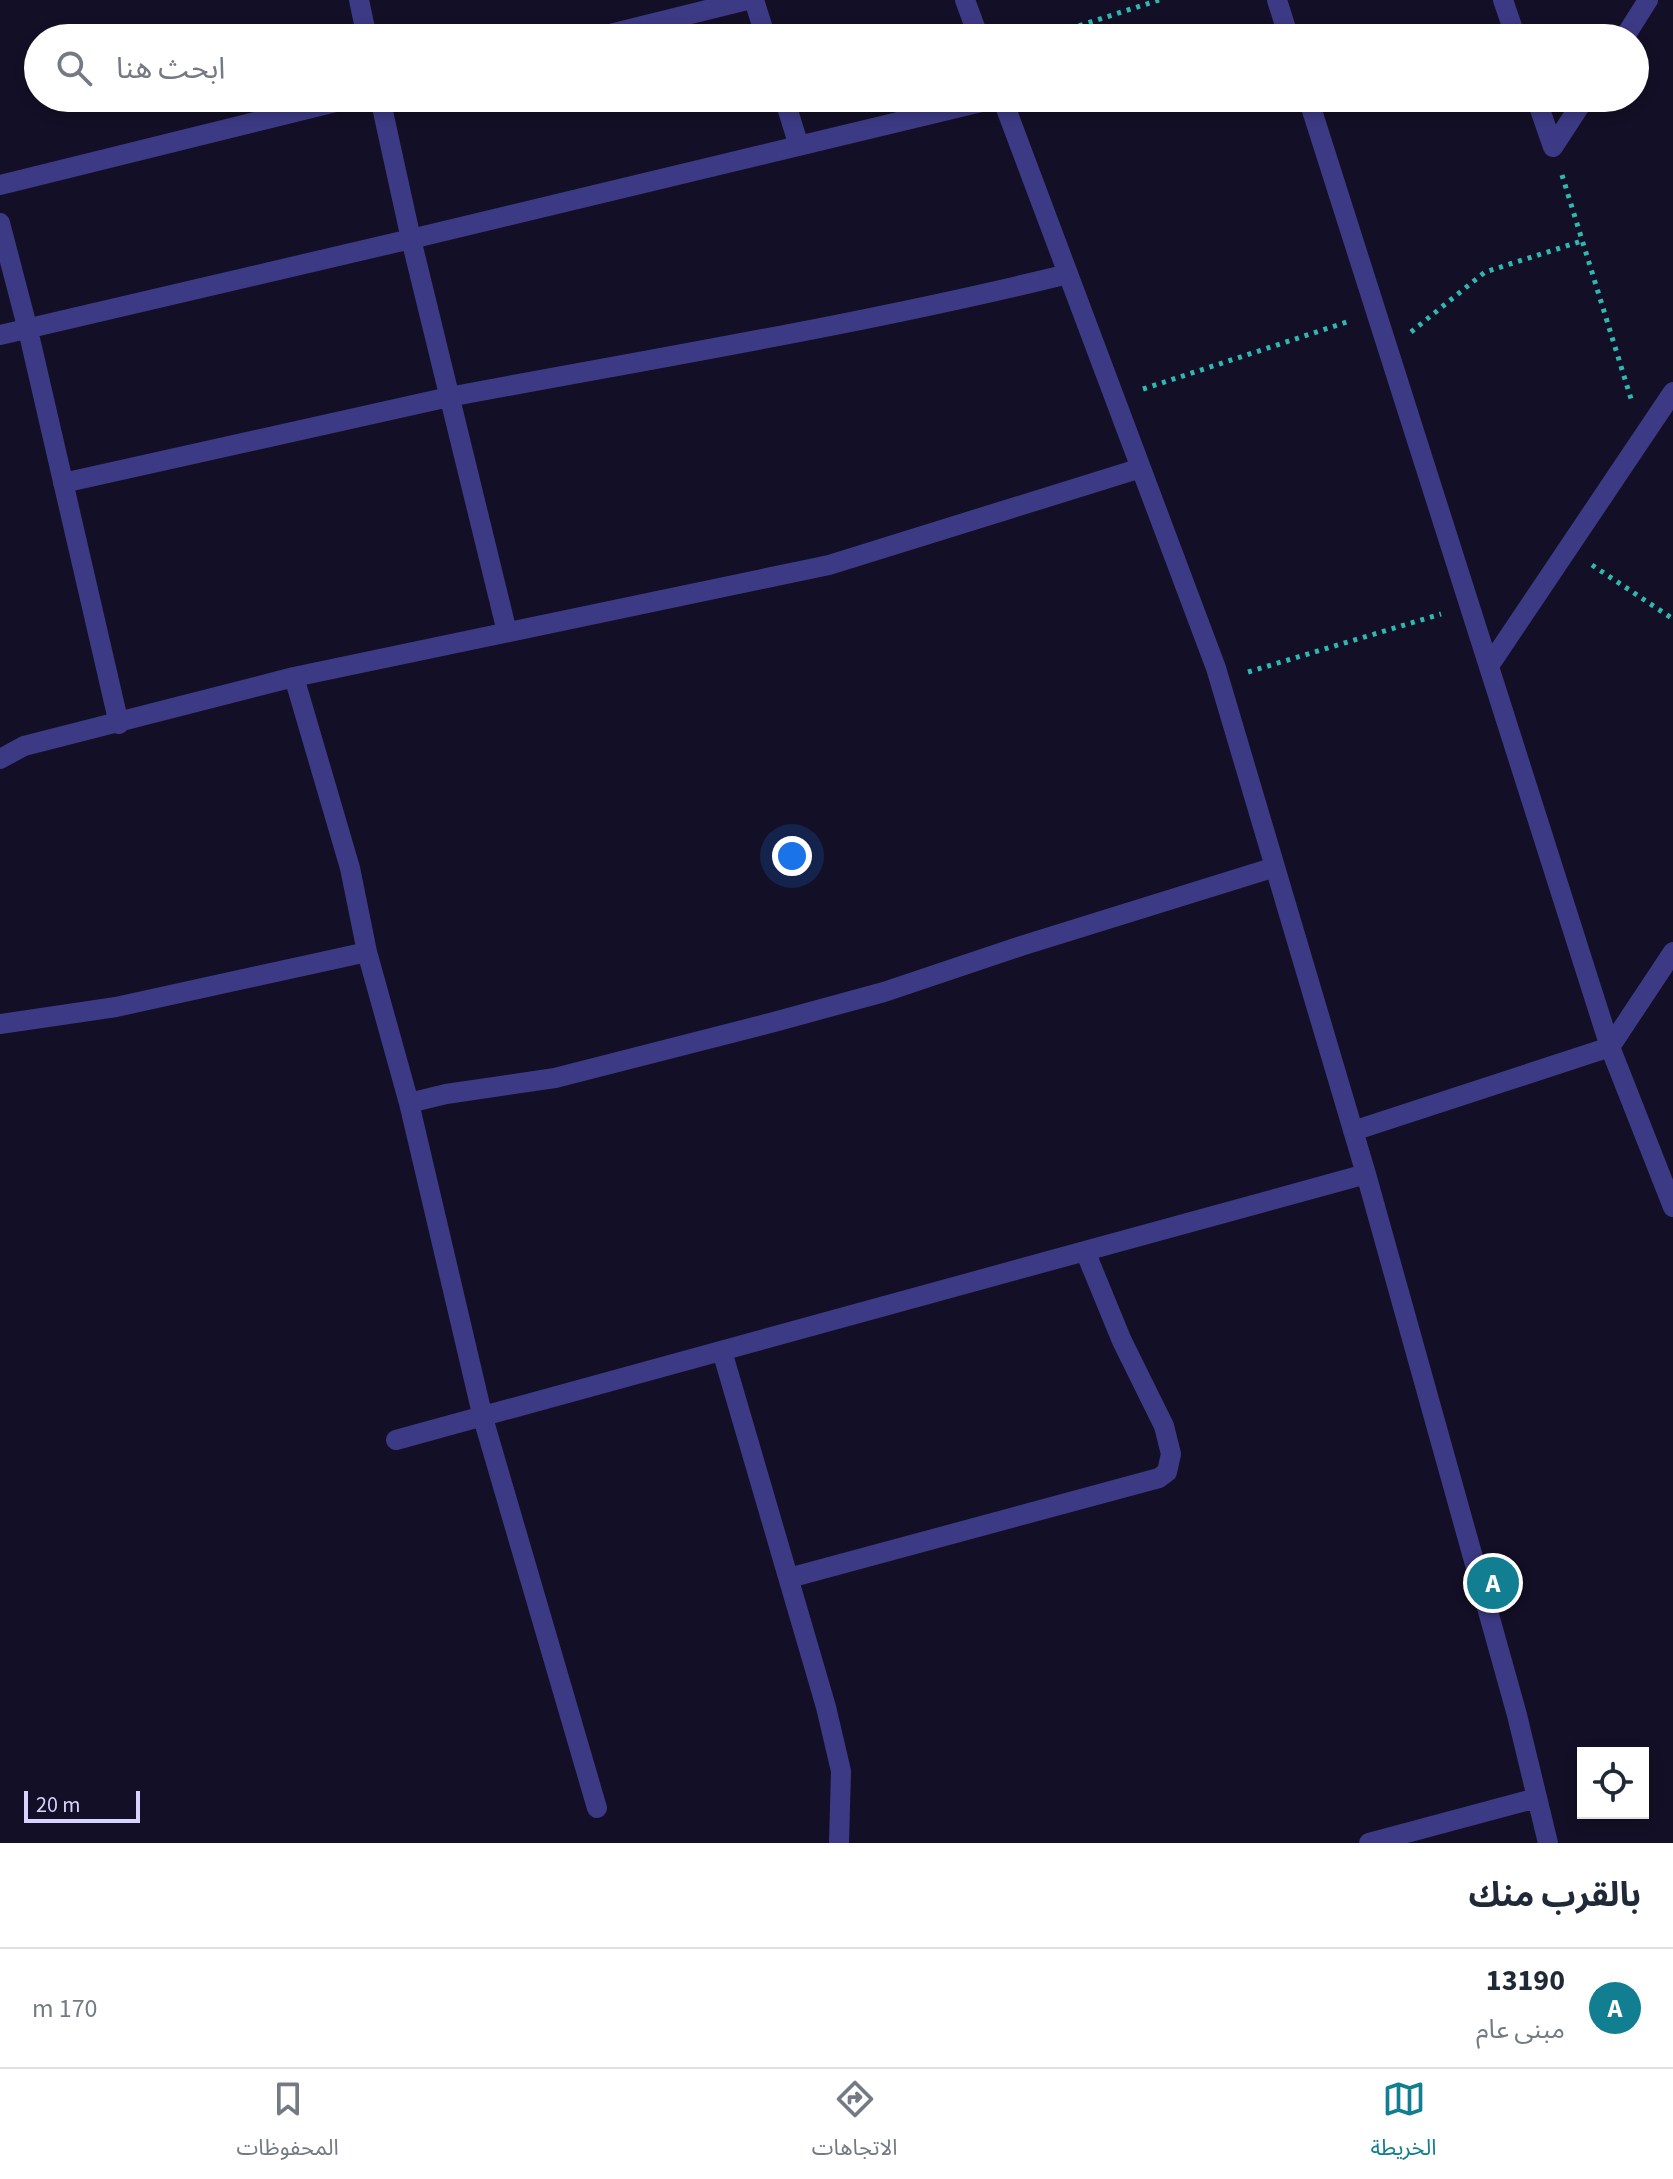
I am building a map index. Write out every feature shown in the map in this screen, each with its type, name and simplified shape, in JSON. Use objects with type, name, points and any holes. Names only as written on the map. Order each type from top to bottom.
[{"type":"street","points":[[359,0],[364,24]]},
{"type":"street","points":[[650,24],[747,0]]},
{"type":"street","points":[[754,0],[762,24]]},
{"type":"street","points":[[965,0],[974,24]]},
{"type":"street","points":[[1277,0],[1285,24]]},
{"type":"street","points":[[1503,0],[1511,24]]},
{"type":"street","points":[[1633,24],[1648,0]]},
{"type":"street","points":[[0,185],[295,112]]},
{"type":"street","points":[[383,112],[507,632]]},
{"type":"street","points":[[788,112],[799,146]]},
{"type":"street","points":[[0,335],[941,112]]},
{"type":"street","points":[[1005,112],[1220,681],[1366,1174],[1517,1715],[1548,1843]]},
{"type":"street","points":[[1313,112],[1610,1047],[1673,1207]]},
{"type":"street","points":[[1541,112],[1553,147]]},
{"type":"street","points":[[1553,147],[1576,112]]},
{"type":"street","points":[[0,223],[28,330],[119,724]]},
{"type":"street","points":[[63,483],[449,397],[894,314],[1068,274]]},
{"type":"street","points":[[1489,666],[1673,392]]},
{"type":"street","points":[[0,759],[24,746],[294,677],[829,565],[1141,468]]},
{"type":"street","points":[[294,677],[350,868],[367,952],[409,1103],[483,1418],[597,1808]]},
{"type":"street","points":[[409,1103],[446,1094],[555,1078],[788,1019],[884,992],[1275,867]]},
{"type":"street","points":[[0,1024],[116,1007],[367,952]]},
{"type":"street","points":[[1353,1131],[1610,1047],[1673,952]]},
{"type":"street","points":[[396,1440],[1366,1174]]},
{"type":"street","points":[[789,1578],[1159,1478],[1167,1472],[1171,1454],[1164,1426],[1122,1341],[1085,1251]]},
{"type":"street","points":[[722,1351],[826,1707],[841,1771],[839,1843]]},
{"type":"street","points":[[1369,1843],[1537,1798]]},
{"type":"path","points":[[1084,24],[1159,0]]},
{"type":"path","points":[[1553,147],[1642,438]]},
{"type":"path","points":[[1389,351],[1485,272],[1582,241]]},
{"type":"path","points":[[1115,398],[1377,312]]},
{"type":"path","points":[[1567,549],[1673,619]]},
{"type":"path","points":[[1220,681],[1470,606]]},
{"type":"place","name":"13190","points":[[1493,1583]]}]
